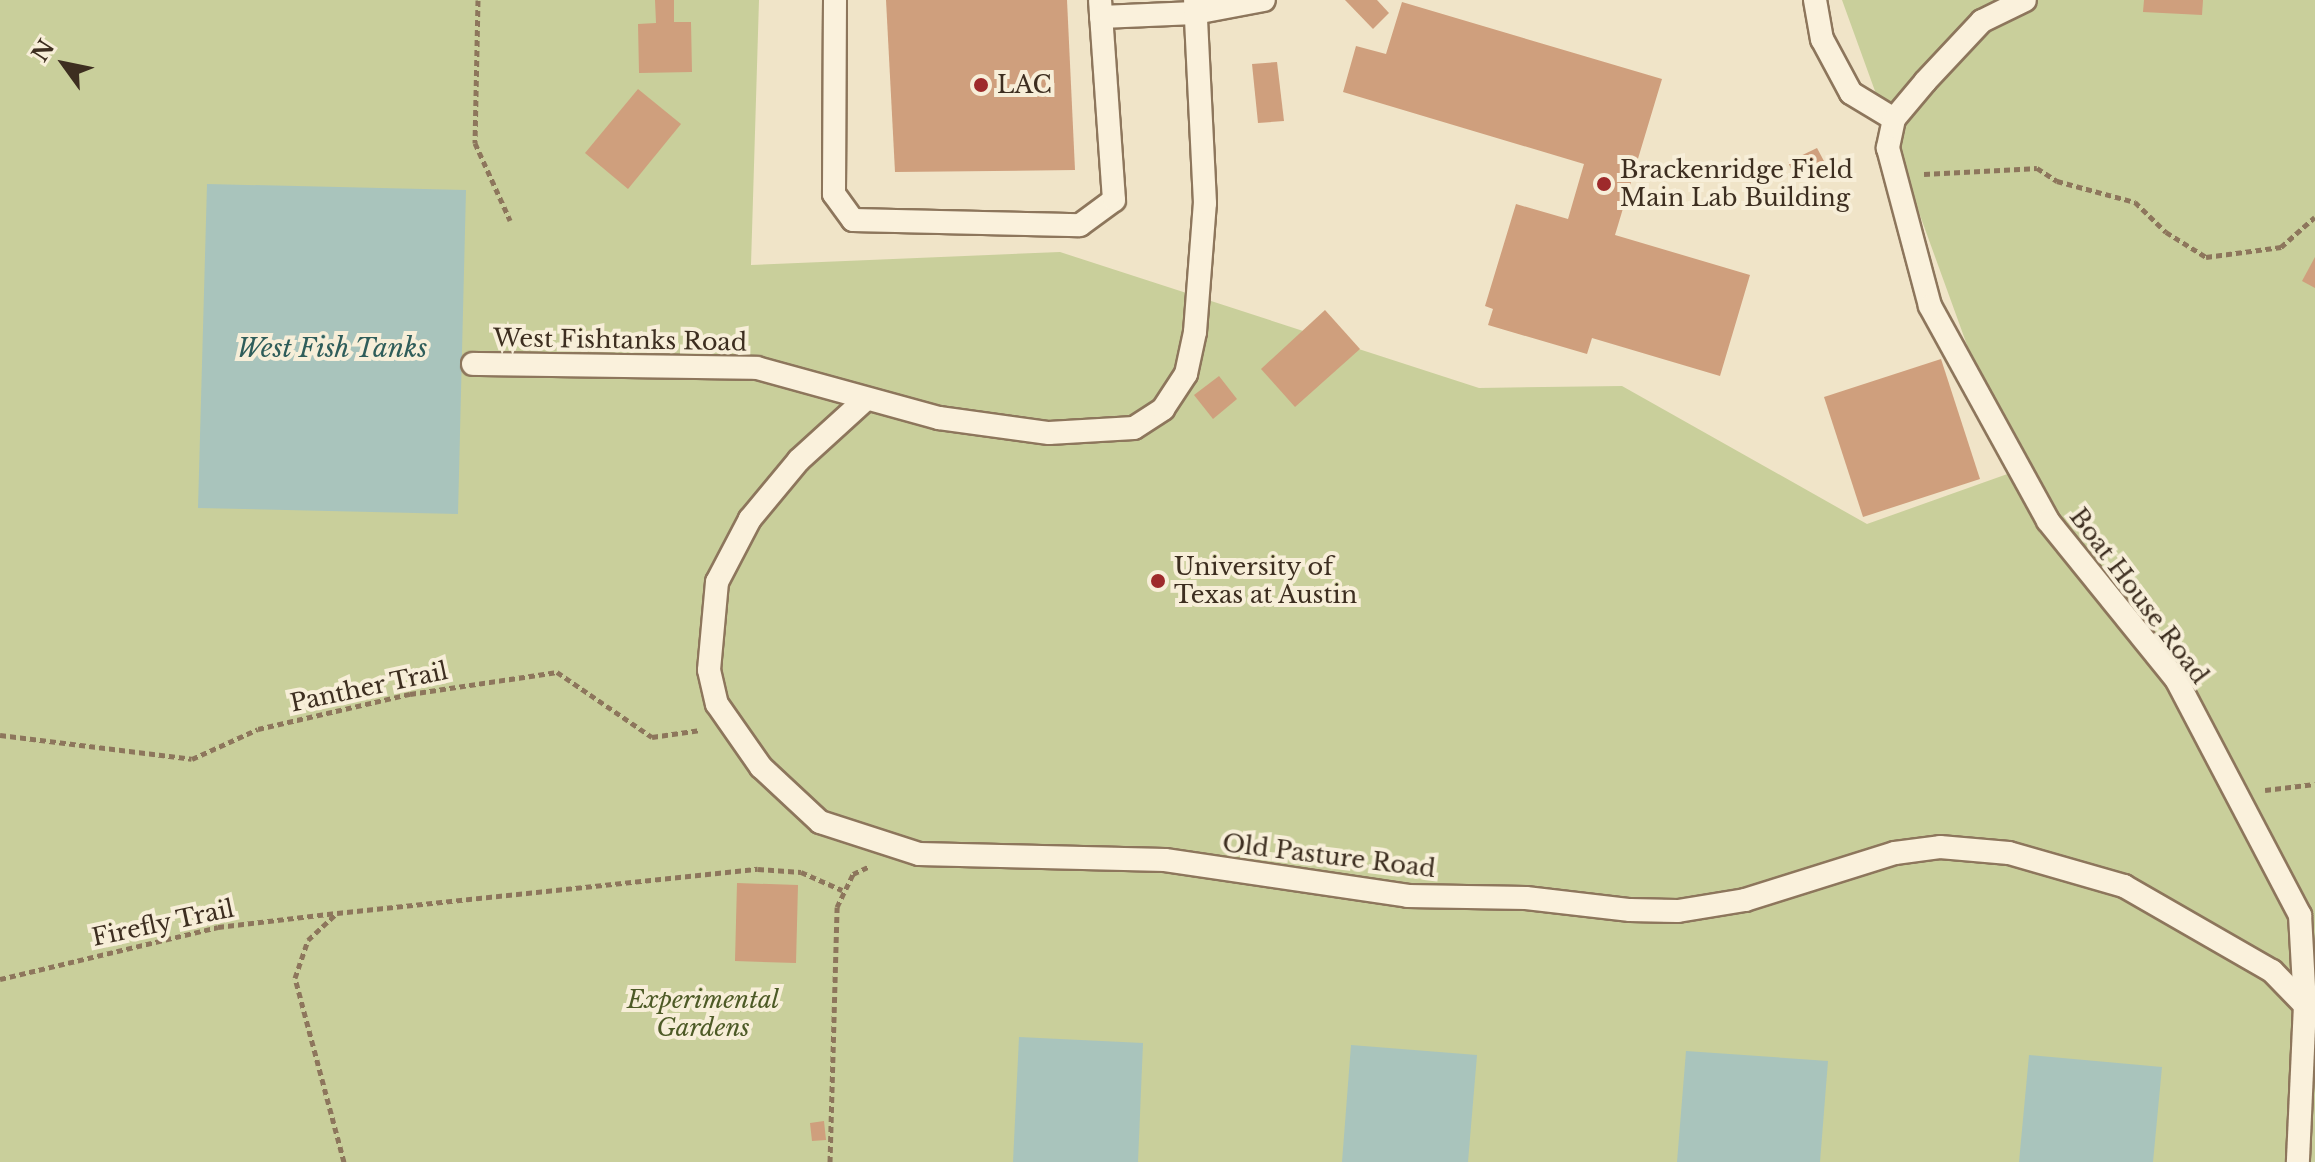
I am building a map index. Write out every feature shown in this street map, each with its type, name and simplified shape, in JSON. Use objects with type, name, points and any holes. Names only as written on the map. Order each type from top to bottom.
[{"type":"lane","points":[[835,0],[834,194],[853,220],[1080,225],[1114,200],[1100,9],[1264,0]]},
{"type":"lane","points":[[1815,0],[1822,39],[1851,93],[1894,119],[1982,21],[2025,0]]},
{"type":"lane","name":"West Fishtanks Road","points":[[473,364],[757,368],[939,418],[1049,433],[1134,428],[1163,409],[1186,374],[1205,203],[1195,6]]},
{"type":"lane","name":"Boat House Road","points":[[1894,119],[1888,148],[1930,306],[2048,521],[2176,679],[2300,915],[2309,1105],[2298,1162]]},
{"type":"lane","name":"Old Pasture Road","points":[[866,399],[799,460],[750,519],[717,582],[709,670],[717,704],[761,767],[820,822],[919,854],[1165,860],[1408,896],[1678,911],[1745,900],[1895,853],[1940,847],[2009,853],[2124,886],[2272,971],[2305,1005]]},
{"type":"path","points":[[478,0],[475,143],[510,220]]},
{"type":"path","points":[[1895,173],[2037,168],[2057,181],[2135,202],[2166,232],[2206,257],[2281,247],[2315,217]]},
{"type":"path","name":"Panther Trail","points":[[0,735],[192,759],[258,729],[410,694],[557,672],[652,737],[732,726]]},
{"type":"path","points":[[2236,794],[2315,784]]},
{"type":"path","points":[[830,1162],[842,890],[853,874],[873,865],[919,854]]},
{"type":"path","name":"Firefly Trail","points":[[0,979],[218,927],[337,913],[758,869],[801,872],[842,890]]},
{"type":"path","points":[[337,913],[308,940],[295,978],[344,1162]]},
{"type":"green space","name":"University of Texas at Austin","points":[[0,0],[759,0],[751,265],[1060,252],[1479,388],[1622,386],[1867,524],[2013,472],[1842,0],[2315,0],[2315,1162],[0,1162]]},
{"type":"water","name":"West Fish Tanks","points":[[207,184],[466,190],[458,514],[198,508]]},
{"type":"water","points":[[1019,1037],[1143,1043],[1138,1162],[1013,1162]]},
{"type":"water","points":[[1351,1045],[1477,1055],[1468,1162],[1342,1162]]},
{"type":"water","points":[[1686,1051],[1828,1061],[1820,1162],[1677,1162]]},
{"type":"water","points":[[2029,1055],[2162,1067],[2153,1162],[2019,1162]]},
{"type":"building","points":[[655,0],[674,0],[674,22],[691,22],[692,72],[639,73],[638,24],[656,23]]},
{"type":"building","name":"LAC","points":[[886,0],[1067,0],[1075,170],[895,172]]},
{"type":"building","points":[[1345,0],[1377,0],[1389,13],[1373,29]]},
{"type":"building","points":[[2144,0],[2203,0],[2202,15],[2143,12]]},
{"type":"building","name":"Brackenridge Field Main Lab Building","points":[[1402,2],[1662,79],[1615,235],[1750,275],[1720,376],[1592,338],[1587,354],[1488,325],[1493,309],[1485,306],[1516,204],[1568,219],[1584,164],[1343,92],[1356,46],[1386,54]]},
{"type":"building","points":[[1277,62],[1284,121],[1258,123],[1252,64]]},
{"type":"building","points":[[638,89],[681,124],[628,189],[585,153]]},
{"type":"building","points":[[1817,148],[1825,163],[1795,178],[1788,162]]},
{"type":"building","points":[[2315,257],[2315,288],[2302,281]]},
{"type":"building","points":[[1325,310],[1360,349],[1295,407],[1261,369]]},
{"type":"building","points":[[1941,359],[1980,479],[1863,517],[1824,397]]},
{"type":"building","points":[[1219,376],[1237,399],[1213,419],[1194,395]]},
{"type":"building","points":[[737,883],[798,885],[796,963],[735,961]]},
{"type":"building","points":[[824,1121],[826,1140],[812,1141],[810,1123]]},
{"type":"place","name":"LAC","points":[[981,85]]},
{"type":"place","name":"Brackenridge Field Main Lab Building","points":[[1604,184]]},
{"type":"place","name":"University of Texas at Austin","points":[[1158,581]]},
{"type":"park label","name":"Experimental Gardens","points":[[703,1014]]}]
